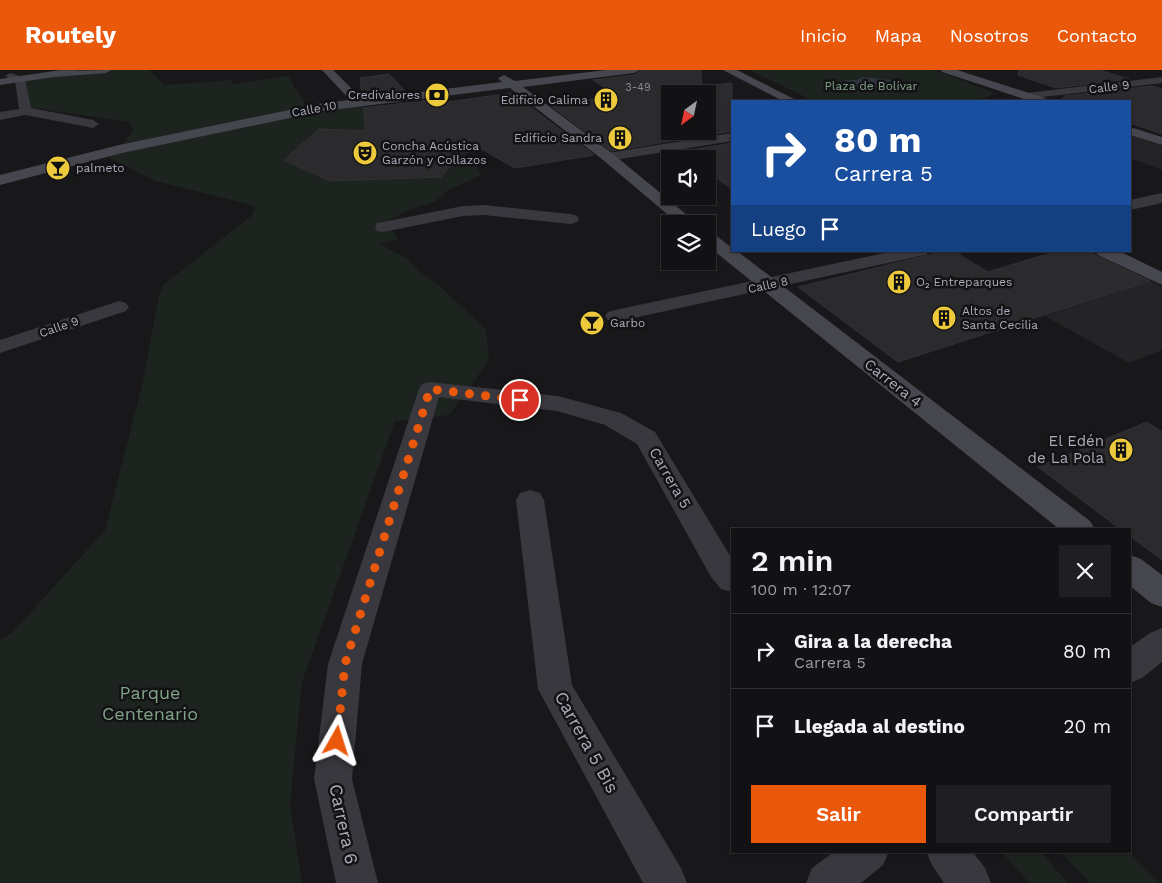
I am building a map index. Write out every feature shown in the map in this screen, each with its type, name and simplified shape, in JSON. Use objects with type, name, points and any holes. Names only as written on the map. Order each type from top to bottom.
[{"type":"main road","points":[[0,82],[10,77],[106,70]]},
{"type":"main road","points":[[327,70],[358,102]]},
{"type":"main road","points":[[492,70],[608,157],[679,215]]},
{"type":"main road","name":"Calle 10","points":[[0,180],[130,146],[309,110],[358,102],[634,70]]},
{"type":"main road","points":[[728,70],[790,100]]},
{"type":"main road","points":[[946,70],[1038,100]]},
{"type":"main road","points":[[364,88],[375,100]]},
{"type":"main road","points":[[1131,131],[1162,141]]},
{"type":"main road","name":"Carrera 4","points":[[716,244],[1079,528]]},
{"type":"main road","points":[[1106,252],[1162,279]]},
{"type":"main road","points":[[1131,569],[1162,593]]},
{"type":"street","points":[[54,74],[72,70]]},
{"type":"street","points":[[10,77],[25,111]]},
{"type":"street","name":"Calle 9","points":[[1026,96],[1162,80]]},
{"type":"street","points":[[0,116],[25,111],[93,124]]},
{"type":"street","points":[[608,157],[731,137]]},
{"type":"street","points":[[1131,205],[1162,198]]},
{"type":"street","points":[[384,227],[463,211],[484,210],[572,219]]},
{"type":"street","name":"Calle 8","points":[[615,316],[916,252]]},
{"type":"street","name":"Calle 9","points":[[0,347],[119,307]]},
{"type":"street","name":"Carrera 5","points":[[430,389],[558,404],[613,419],[646,438],[722,568],[731,579]]},
{"type":"street","name":"Carrera 6","points":[[357,883],[333,779],[345,664],[430,389]]},
{"type":"street","name":"Carrera 5 Bis","points":[[530,500],[556,689],[666,883]]},
{"type":"street","points":[[1131,666],[1162,644]]},
{"type":"street","points":[[827,883],[866,853]]},
{"type":"street","points":[[948,853],[970,883]]},
{"type":"shaded area","points":[[863,77],[892,80],[888,84],[876,88],[843,87],[845,80],[857,80]]},
{"type":"shaded area","points":[[1131,135],[1162,146],[1162,170],[1131,158]]},
{"type":"shaded area","points":[[1150,281],[1162,287],[1162,350],[1129,363],[1045,316]]},
{"type":"green space","name":"Parque Centenario","points":[[110,70],[149,70],[165,85],[232,80],[233,84],[288,76],[306,105],[323,107],[363,105],[365,126],[400,136],[459,147],[477,166],[481,175],[447,191],[436,201],[414,208],[385,222],[398,239],[379,244],[408,259],[423,274],[439,285],[486,330],[489,361],[449,415],[395,421],[302,682],[290,804],[302,883],[0,883],[0,640],[13,632],[105,530],[142,386],[159,295],[163,285],[251,216],[255,209],[251,205],[155,181],[112,159],[108,156],[119,149],[133,130],[129,122],[28,107],[20,79]]},
{"type":"green space","name":"Plaza de Bolívar","points":[[749,70],[935,70],[994,93],[989,97],[966,100],[812,100]]},
{"type":"green space","points":[[1003,853],[1042,853],[1068,883],[1029,883]]},
{"type":"green space","points":[[1062,853],[1130,853],[1160,883],[1090,883]]},
{"type":"building","points":[[641,70],[701,70],[702,85],[661,85],[661,140],[678,140],[611,151],[550,105],[617,96],[593,80],[634,75]]},
{"type":"building","points":[[1019,70],[1099,70],[1129,79],[1056,88],[1018,75]]},
{"type":"building","points":[[389,74],[406,92],[362,97],[360,78]]},
{"type":"building","points":[[732,83],[731,131],[716,134],[716,85],[712,85]]},
{"type":"building","points":[[1152,86],[1162,89],[1162,134],[1131,123],[1131,100],[1061,100],[1065,96]]},
{"type":"building","points":[[512,93],[594,155],[515,168],[483,150],[462,153],[441,177],[330,181],[284,160],[319,129],[366,131],[363,108],[430,100],[433,104]]},
{"type":"building","points":[[731,143],[731,188],[716,178],[716,150],[691,150]]},
{"type":"building","points":[[941,252],[955,252],[988,272],[1054,252],[1089,252],[1150,281],[898,362],[798,287]]},
{"type":"building","name":"El Edén de La Pola","points":[[1147,422],[1162,432],[1162,560],[1131,537],[1131,528],[1119,528],[1038,467]]},
{"type":"place","name":"Credivalores","points":[[437,95]]},
{"type":"place","name":"Edificio Calima","points":[[606,100]]},
{"type":"place","name":"Edificio Sandra","points":[[620,138]]},
{"type":"place","name":"Concha Acústica Garzón y Collazos","points":[[365,153]]},
{"type":"place","name":"palmeto","points":[[58,168]]},
{"type":"place","name":"O₂ Entreparques","points":[[899,282]]},
{"type":"place","name":"Altos de Santa Cecilia","points":[[944,318]]},
{"type":"place","name":"Garbo","points":[[592,323]]},
{"type":"place","name":"El Edén de La Pola","points":[[1121,450]]},
{"type":"route","points":[[337,741],[345,664],[430,389],[520,400]]}]
